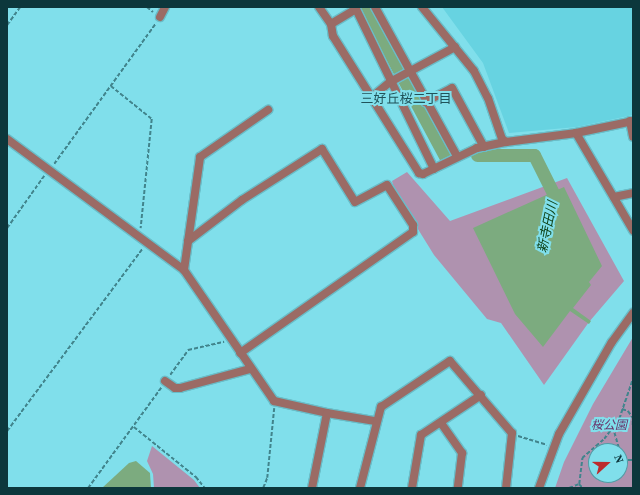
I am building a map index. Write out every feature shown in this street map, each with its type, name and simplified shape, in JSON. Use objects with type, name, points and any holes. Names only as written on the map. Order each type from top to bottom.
[{"type":"street","points":[[160,17],[165,7]]},
{"type":"street","points":[[319,7],[331,24],[333,36],[417,172],[423,174],[457,156],[484,146],[576,133],[631,121],[633,137]]},
{"type":"street","points":[[375,7],[409,72],[457,156]]},
{"type":"street","points":[[422,7],[455,47],[482,84],[502,139],[506,142]]},
{"type":"street","points":[[331,24],[355,8],[390,82],[434,168]]},
{"type":"street","points":[[372,97],[390,82],[455,47]]},
{"type":"street","points":[[426,102],[452,88],[484,146]]},
{"type":"street","points":[[184,270],[200,157],[268,110]]},
{"type":"street","points":[[576,133],[633,230]]},
{"type":"street","points":[[7,140],[184,270],[250,369],[274,400],[327,413],[375,421]]},
{"type":"street","points":[[188,241],[242,200],[322,149],[354,202],[387,185],[413,225],[413,232],[240,353]]},
{"type":"street","points":[[614,197],[633,193]]},
{"type":"street","points":[[539,488],[552,447],[612,342],[633,313]]},
{"type":"street","points":[[360,488],[375,421],[381,406],[450,361],[481,395],[512,433],[506,488]]},
{"type":"street","points":[[165,381],[175,388],[180,388],[250,369]]},
{"type":"street","points":[[412,488],[421,436],[481,395]]},
{"type":"street","points":[[312,488],[327,413]]},
{"type":"street","points":[[441,423],[462,453],[458,488]]},
{"type":"path","points":[[7,25],[20,7]]},
{"type":"path","points":[[7,228],[160,17]]},
{"type":"path","points":[[111,86],[152,120],[140,238]]},
{"type":"path","points":[[7,431],[147,244]]},
{"type":"path","points":[[88,488],[134,427],[188,350],[231,340]]},
{"type":"path","points":[[579,484],[582,458],[604,439],[613,427],[622,409],[633,378]]},
{"type":"path","points":[[263,488],[267,478],[274,400]]},
{"type":"path","points":[[622,409],[628,411],[633,418]]},
{"type":"path","points":[[633,421],[633,426]]},
{"type":"path","points":[[134,427],[196,477],[204,488]]},
{"type":"path","points":[[613,427],[620,451],[628,460],[633,460]]},
{"type":"path","points":[[512,433],[552,447]]},
{"type":"path","points":[[569,488],[579,484]]},
{"type":"path","points":[[579,484],[583,488]]},
{"type":"shaded area","points":[[442,7],[633,7],[633,115],[577,127],[509,133],[483,63]]},
{"type":"green space","points":[[407,172],[450,221],[567,178],[624,281],[589,322],[544,385],[501,323],[487,319],[434,255],[395,192],[392,181]]},
{"type":"green space","name":"桜公園","points":[[633,337],[633,488],[555,488],[564,462],[593,404]]},
{"type":"green space","points":[[152,446],[194,480],[200,488],[154,488],[153,474],[147,461]]},
{"type":"water","points":[[564,187],[602,266],[589,282],[591,285],[573,308],[591,321],[589,324],[570,311],[543,347],[515,314],[473,228]]},
{"type":"water","points":[[136,461],[150,473],[151,488],[102,488],[129,463]]},
{"type":"waterway","name":"新寺田川","points":[[365,7],[445,156]]},
{"type":"waterway","name":"新寺田川","points":[[477,155],[534,155],[554,195],[551,209]]},
{"type":"district","name":"三好丘桜二丁目","points":[[406,99]]}]
